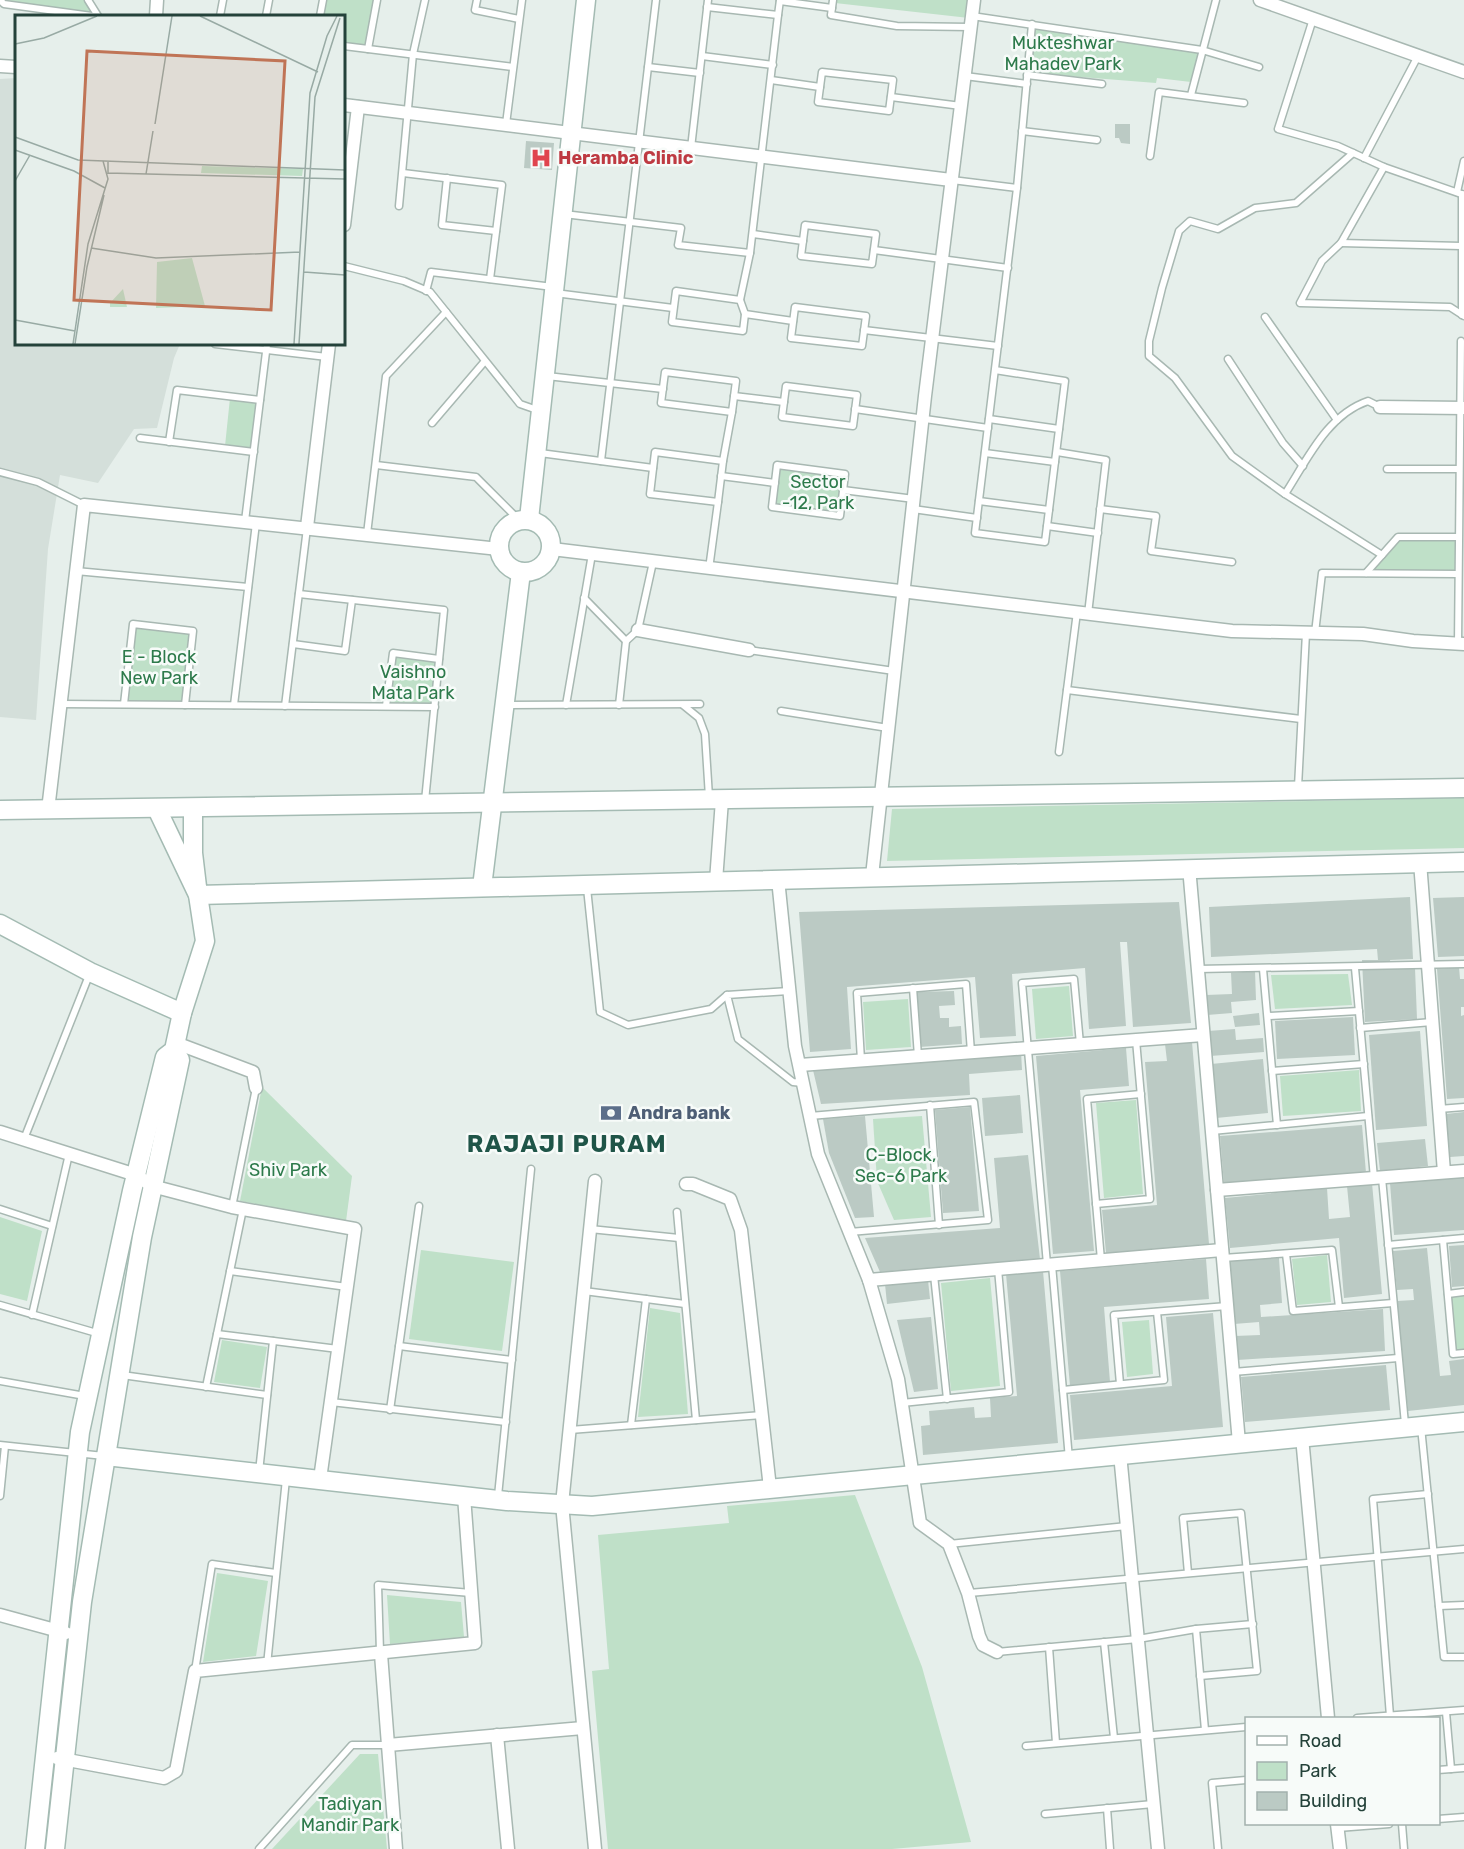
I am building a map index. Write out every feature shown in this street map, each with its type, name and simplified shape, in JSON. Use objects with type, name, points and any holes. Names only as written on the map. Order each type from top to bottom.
[{"type":"street","points":[[156,15],[157,0]]},
{"type":"street","points":[[524,520],[536,452],[586,0]]},
{"type":"street","points":[[872,876],[932,337],[974,0]]},
{"type":"street","points":[[1260,0],[1464,72]]},
{"type":"street","points":[[0,66],[15,67]]},
{"type":"street","points":[[345,105],[951,180]]},
{"type":"street","points":[[345,217],[358,107]]},
{"type":"street","points":[[307,527],[329,345]]},
{"type":"street","points":[[1380,407],[1462,408]]},
{"type":"street","points":[[48,810],[84,505],[499,549]]},
{"type":"street","points":[[524,520],[544,527],[549,533],[552,549],[549,557],[538,569],[521,572],[506,564],[499,549],[499,541],[506,528],[524,520]]},
{"type":"street","points":[[552,549],[1232,631],[1363,634],[1413,641],[1461,644]]},
{"type":"street","points":[[482,887],[521,572]]},
{"type":"street","points":[[638,630],[749,650]]},
{"type":"street","points":[[0,810],[193,809],[1464,788]]},
{"type":"street","points":[[716,800],[716,880]]},
{"type":"street","points":[[157,809],[198,896]]},
{"type":"street","points":[[35,1849],[77,1453],[136,1175],[165,1057],[175,1046],[182,1013],[205,941],[193,853],[193,809]]},
{"type":"street","points":[[1420,862],[1444,1172]]},
{"type":"street","points":[[198,896],[1189,867],[1464,862]]},
{"type":"street","points":[[1189,867],[1239,1443]]},
{"type":"street","points":[[778,879],[789,991],[803,1083],[818,1154],[869,1280],[902,1403],[921,1523],[949,1544],[968,1593],[983,1645],[997,1652]]},
{"type":"street","points":[[0,924],[90,972],[182,1013]]},
{"type":"street","points":[[800,1065],[1203,1035]]},
{"type":"street","points":[[175,1046],[253,1072],[256,1088]]},
{"type":"street","points":[[55,1849],[79,1636],[106,1456],[152,1186],[180,1060],[175,1046]]},
{"type":"street","points":[[0,1132],[136,1175],[152,1186],[238,1208],[355,1228],[320,1479]]},
{"type":"street","points":[[1217,1190],[1464,1171]]},
{"type":"street","points":[[595,1181],[562,1504],[595,1849]]},
{"type":"street","points":[[686,1184],[693,1184],[730,1199],[741,1230],[770,1488]]},
{"type":"street","points":[[869,1280],[1101,1260],[1222,1254]]},
{"type":"street","points":[[106,1456],[498,1500],[592,1506],[1464,1422]]},
{"type":"street","points":[[1302,1437],[1328,1717]]},
{"type":"street","points":[[1120,1454],[1158,1849]]},
{"type":"street","points":[[45,1756],[164,1778],[176,1771],[195,1671],[475,1643],[464,1496]]},
{"type":"street","points":[[0,1615],[79,1636]]},
{"type":"street","points":[[381,1653],[396,1849]]},
{"type":"street","points":[[388,1745],[583,1728]]},
{"type":"street","points":[[497,1735],[508,1849]]},
{"type":"street","points":[[1337,1826],[1340,1849]]},
{"type":"lane","points":[[0,0],[3,4],[85,15]]},
{"type":"lane","points":[[88,0],[97,15]]},
{"type":"lane","points":[[220,15],[223,0]]},
{"type":"lane","points":[[266,15],[270,0]]},
{"type":"lane","points":[[320,15],[323,0]]},
{"type":"lane","points":[[368,49],[378,0]]},
{"type":"lane","points":[[399,206],[413,54],[425,0]]},
{"type":"lane","points":[[477,0],[475,10],[519,19]]},
{"type":"lane","points":[[506,126],[522,0]]},
{"type":"lane","points":[[601,461],[656,0]]},
{"type":"lane","points":[[833,0],[831,15],[897,26],[971,22],[1032,24],[1202,50],[1260,67]]},
{"type":"lane","points":[[1191,95],[1216,0]]},
{"type":"lane","points":[[740,300],[676,291],[672,322],[742,331],[745,314],[740,300],[753,234],[780,1],[832,8]]},
{"type":"lane","points":[[691,148],[708,3],[778,15]]},
{"type":"lane","points":[[1313,19],[1278,129],[1353,153],[1384,167],[1461,194]]},
{"type":"lane","points":[[995,370],[1065,381],[1045,542],[975,533],[1017,188],[1032,24]]},
{"type":"lane","points":[[345,46],[513,67]]},
{"type":"lane","points":[[702,56],[773,65]]},
{"type":"lane","points":[[1364,158],[1418,56]]},
{"type":"lane","points":[[648,67],[700,73]]},
{"type":"lane","points":[[822,72],[893,80],[889,111],[818,102],[820,87],[822,72]]},
{"type":"lane","points":[[1027,75],[1102,84]]},
{"type":"lane","points":[[964,76],[1027,84]]},
{"type":"lane","points":[[771,80],[820,87]]},
{"type":"lane","points":[[1150,156],[1159,92],[1244,103]]},
{"type":"lane","points":[[891,97],[961,106]]},
{"type":"lane","points":[[1022,131],[1097,140]]},
{"type":"lane","points":[[1353,153],[1296,203],[1255,208],[1218,229],[1190,221],[1179,231],[1149,341],[1149,356],[1175,378],[1232,456],[1285,495],[1382,555]]},
{"type":"lane","points":[[1463,316],[1461,194],[1464,161]]},
{"type":"lane","points":[[1384,167],[1341,243],[1322,261],[1300,303],[1450,307],[1463,316]]},
{"type":"lane","points":[[403,173],[502,186],[490,279]]},
{"type":"lane","points":[[447,178],[442,225],[496,231]]},
{"type":"lane","points":[[951,180],[1017,188]]},
{"type":"lane","points":[[561,213],[681,228],[678,245],[750,253]]},
{"type":"lane","points":[[805,225],[876,234],[872,264],[801,256],[803,241],[805,225]]},
{"type":"lane","points":[[753,234],[803,241]]},
{"type":"lane","points":[[1341,243],[1461,246]]},
{"type":"lane","points":[[874,250],[1008,268]]},
{"type":"lane","points":[[345,266],[404,281],[426,291],[446,312],[520,404],[540,412]]},
{"type":"lane","points":[[426,291],[431,272],[673,308]]},
{"type":"lane","points":[[795,307],[866,316],[864,330],[862,346],[791,338],[795,307]]},
{"type":"lane","points":[[367,534],[386,376],[446,312]]},
{"type":"lane","points":[[745,314],[793,321]]},
{"type":"lane","points":[[1266,316],[1337,420]]},
{"type":"lane","points":[[864,330],[998,346]]},
{"type":"lane","points":[[1461,340],[1462,408],[1459,469],[1461,482],[1458,537],[1461,561],[1458,574],[1461,644]]},
{"type":"lane","points":[[232,345],[267,347],[327,358]]},
{"type":"lane","points":[[234,705],[248,587],[254,452],[267,347]]},
{"type":"lane","points":[[1228,359],[1283,443],[1303,466]]},
{"type":"lane","points":[[432,423],[485,361]]},
{"type":"lane","points":[[708,569],[723,461],[732,412],[736,381],[665,372],[661,403],[732,412]]},
{"type":"lane","points":[[544,376],[663,389]]},
{"type":"lane","points":[[786,386],[857,395],[855,409],[853,426],[782,417],[786,386]]},
{"type":"lane","points":[[169,442],[177,390],[260,400]]},
{"type":"lane","points":[[734,396],[784,402]]},
{"type":"lane","points":[[1285,495],[1328,428],[1354,406],[1368,401],[1380,407]]},
{"type":"lane","points":[[855,409],[988,428]]},
{"type":"lane","points":[[989,419],[1059,429]]},
{"type":"lane","points":[[140,438],[254,452]]},
{"type":"lane","points":[[536,452],[653,468]]},
{"type":"lane","points":[[718,502],[650,494],[653,468],[655,452],[723,461]]},
{"type":"lane","points":[[1056,452],[1106,460],[1098,532],[1067,690],[1059,752]]},
{"type":"lane","points":[[985,453],[1055,462]]},
{"type":"lane","points":[[376,465],[476,477],[524,520]]},
{"type":"lane","points":[[777,465],[845,474],[843,490],[840,516],[772,507],[777,465]]},
{"type":"lane","points":[[1388,469],[1459,469]]},
{"type":"lane","points":[[0,472],[38,482],[84,505]]},
{"type":"lane","points":[[721,476],[775,483]]},
{"type":"lane","points":[[843,490],[977,518]]},
{"type":"lane","points":[[979,501],[1049,510]]},
{"type":"lane","points":[[1100,509],[1156,516],[1151,551],[1232,562]]},
{"type":"lane","points":[[1047,526],[1098,532]]},
{"type":"lane","points":[[285,706],[307,527]]},
{"type":"lane","points":[[1366,573],[1398,537],[1458,537]]},
{"type":"lane","points":[[566,705],[592,554]]},
{"type":"lane","points":[[619,705],[626,641],[638,630],[653,562]]},
{"type":"lane","points":[[76,571],[248,587]]},
{"type":"lane","points":[[1298,790],[1301,719],[1311,633],[1322,573],[1458,574]]},
{"type":"lane","points":[[299,594],[444,610],[425,805]]},
{"type":"lane","points":[[584,598],[626,641]]},
{"type":"lane","points":[[293,644],[345,651],[352,600]]},
{"type":"lane","points":[[124,704],[133,624],[194,631],[185,705]]},
{"type":"lane","points":[[749,650],[895,671]]},
{"type":"lane","points":[[386,706],[393,653],[440,659]]},
{"type":"lane","points":[[1067,690],[1301,719]]},
{"type":"lane","points":[[61,704],[435,706]]},
{"type":"lane","points":[[683,704],[699,718],[705,734],[716,800]]},
{"type":"lane","points":[[505,705],[699,704]]},
{"type":"lane","points":[[781,711],[888,728]]},
{"type":"lane","points":[[587,884],[600,1012],[628,1025],[711,1009],[727,995],[789,991]]},
{"type":"lane","points":[[1198,969],[1355,968],[1464,964]]},
{"type":"lane","points":[[1355,968],[1368,1116],[1388,1245],[1398,1358],[1428,1494],[1444,1657],[1464,1657]]},
{"type":"lane","points":[[1263,969],[1277,1125]]},
{"type":"lane","points":[[24,1139],[90,972]]},
{"type":"lane","points":[[1069,1459],[1022,983],[1074,979],[1080,1044]]},
{"type":"lane","points":[[861,1060],[857,993],[966,984],[971,1052]]},
{"type":"lane","points":[[913,988],[918,1056]]},
{"type":"lane","points":[[727,995],[738,1038],[793,1082],[803,1083]]},
{"type":"lane","points":[[1268,1016],[1359,1011]]},
{"type":"lane","points":[[1360,1028],[1432,1022]]},
{"type":"lane","points":[[1096,1204],[1150,1199],[1136,1040]]},
{"type":"lane","points":[[1272,1071],[1364,1064]]},
{"type":"lane","points":[[206,1387],[230,1271],[256,1088]]},
{"type":"lane","points":[[1101,1260],[1087,1099],[1141,1094]]},
{"type":"lane","points":[[810,1116],[974,1102],[988,1220],[850,1232]]},
{"type":"lane","points":[[930,1105],[939,1225]]},
{"type":"lane","points":[[1439,1109],[1464,1107]]},
{"type":"lane","points":[[1212,1131],[1368,1116]]},
{"type":"lane","points":[[32,1315],[69,1154]]},
{"type":"lane","points":[[498,1500],[531,1169]]},
{"type":"lane","points":[[390,1410],[419,1206]]},
{"type":"lane","points":[[0,1209],[52,1226]]},
{"type":"lane","points":[[677,1212],[696,1420]]},
{"type":"lane","points":[[590,1229],[679,1238]]},
{"type":"lane","points":[[1388,1245],[1464,1238]]},
{"type":"lane","points":[[1443,1240],[1453,1354],[1464,1353]]},
{"type":"lane","points":[[1222,1254],[1286,1254],[1332,1250],[1339,1307]]},
{"type":"lane","points":[[1286,1254],[1293,1311],[1394,1303]]},
{"type":"lane","points":[[902,1403],[1009,1392],[998,1269]]},
{"type":"lane","points":[[230,1271],[347,1287]]},
{"type":"lane","points":[[934,1275],[947,1399]]},
{"type":"lane","points":[[584,1291],[685,1304]]},
{"type":"lane","points":[[1448,1294],[1464,1292]]},
{"type":"lane","points":[[631,1425],[646,1299]]},
{"type":"lane","points":[[0,1305],[102,1335]]},
{"type":"lane","points":[[1119,1384],[1114,1315],[1227,1306]]},
{"type":"lane","points":[[1063,1390],[1164,1380],[1157,1312]]},
{"type":"lane","points":[[217,1334],[338,1349]]},
{"type":"lane","points":[[259,1472],[273,1341]]},
{"type":"lane","points":[[399,1346],[512,1360]]},
{"type":"lane","points":[[1233,1372],[1398,1358]]},
{"type":"lane","points":[[120,1375],[267,1395]]},
{"type":"lane","points":[[0,1381],[88,1396]]},
{"type":"lane","points":[[331,1402],[506,1422]]},
{"type":"lane","points":[[570,1430],[762,1415]]},
{"type":"lane","points":[[0,1496],[3,1446],[106,1456]]},
{"type":"lane","points":[[267,1665],[286,1475]]},
{"type":"lane","points":[[1390,1716],[1373,1498],[1428,1494]]},
{"type":"lane","points":[[1188,1573],[1183,1518],[1241,1513],[1257,1671],[1200,1676]]},
{"type":"lane","points":[[949,1544],[1127,1526]]},
{"type":"lane","points":[[968,1593],[1464,1549]]},
{"type":"lane","points":[[195,1671],[212,1564],[276,1573]]},
{"type":"lane","points":[[381,1653],[378,1585],[472,1593]]},
{"type":"lane","points":[[1439,1606],[1464,1605]]},
{"type":"lane","points":[[997,1652],[1138,1639],[1196,1629],[1253,1624]]},
{"type":"lane","points":[[1196,1629],[1205,1730]]},
{"type":"lane","points":[[1104,1642],[1114,1738]]},
{"type":"lane","points":[[1049,1647],[1056,1743]]},
{"type":"lane","points":[[1379,1717],[1464,1710]]},
{"type":"lane","points":[[1446,1712],[1451,1769]]},
{"type":"lane","points":[[1026,1746],[1245,1727]]},
{"type":"lane","points":[[258,1849],[352,1745],[388,1745]]},
{"type":"lane","points":[[1440,1770],[1464,1768]]},
{"type":"lane","points":[[1218,1849],[1212,1783],[1245,1780]]},
{"type":"lane","points":[[1045,1814],[1154,1804]]},
{"type":"lane","points":[[1107,1809],[1110,1849]]},
{"type":"lane","points":[[1440,1819],[1464,1817]]},
{"type":"lane","points":[[1337,1826],[1363,1825]]},
{"type":"lane","points":[[1402,1825],[1404,1849]]},
{"type":"shaded area","points":[[15,78],[15,345],[180,345],[174,358],[157,428],[134,429],[98,483],[60,475],[48,549],[36,720],[0,717],[0,79]]},
{"type":"green space","points":[[2,0],[87,0],[96,15],[90,15],[4,3]]},
{"type":"green space","points":[[325,0],[376,0],[366,47],[345,44],[345,15],[322,15]]},
{"type":"green space","points":[[835,0],[971,0],[969,18],[835,3]]},
{"type":"green space","name":"Mukteshwar Mahadev Park","points":[[1034,27],[1200,51],[1191,82],[1157,78],[1156,83],[1030,73]]},
{"type":"green space","points":[[230,398],[258,401],[251,450],[225,446]]},
{"type":"green space","name":"Sector -12, Park","points":[[778,467],[844,475],[839,514],[773,506]]},
{"type":"green space","points":[[1399,538],[1458,538],[1457,573],[1369,572]]},
{"type":"green space","name":"E - Block New Park","points":[[135,627],[191,633],[184,703],[126,702]]},
{"type":"green space","name":"Vaishno Mata Park","points":[[395,656],[438,661],[433,704],[388,704]]},
{"type":"green space","points":[[1464,798],[1464,848],[887,861],[892,809]]},
{"type":"green space","points":[[1348,974],[1352,1005],[1275,1009],[1271,975]]},
{"type":"green space","points":[[1069,986],[1073,1036],[1036,1039],[1032,989]]},
{"type":"green space","points":[[908,999],[911,1047],[866,1050],[863,1002]]},
{"type":"green space","points":[[1359,1070],[1361,1111],[1283,1116],[1280,1076]]},
{"type":"green space","name":"Shiv Park","points":[[262,1087],[352,1176],[346,1221],[240,1201]]},
{"type":"green space","points":[[1136,1100],[1143,1194],[1104,1198],[1096,1103]]},
{"type":"green space","name":"C-Block, Sec-6 Park","points":[[922,1116],[931,1217],[894,1220],[877,1181],[873,1119]]},
{"type":"green space","points":[[0,1217],[42,1231],[27,1301],[0,1294]]},
{"type":"green space","points":[[421,1250],[514,1262],[502,1351],[409,1339]]},
{"type":"green space","points":[[1327,1255],[1331,1302],[1297,1305],[1292,1259]]},
{"type":"green space","points":[[990,1278],[1000,1386],[951,1391],[941,1283]]},
{"type":"green space","points":[[1464,1294],[1464,1351],[1454,1352],[1449,1296]]},
{"type":"green space","points":[[650,1308],[680,1313],[688,1414],[638,1417]]},
{"type":"green space","points":[[1149,1320],[1153,1374],[1127,1377],[1122,1322]]},
{"type":"green space","points":[[222,1340],[267,1347],[260,1388],[214,1382]]},
{"type":"green space","points":[[855,1495],[922,1667],[971,1842],[892,1849],[608,1849],[592,1671],[609,1669],[598,1535],[729,1523],[727,1506]]},
{"type":"green space","points":[[217,1573],[268,1581],[256,1656],[203,1662]]},
{"type":"green space","points":[[387,1595],[461,1602],[464,1637],[390,1644]]},
{"type":"green space","name":"Tadiyan Mandir Park","points":[[360,1754],[378,1754],[387,1849],[272,1849]]},
{"type":"building","points":[[1115,124],[1130,124],[1130,144],[1121,143],[1119,138],[1115,138]]},
{"type":"building","points":[[526,141],[554,143],[552,170],[524,168]]},
{"type":"building","points":[[1410,897],[1413,959],[1390,960],[1391,969],[1415,968],[1417,1019],[1365,1022],[1362,960],[1378,960],[1377,949],[1211,957],[1209,907]]},
{"type":"building","points":[[1464,897],[1464,956],[1438,957],[1433,898]]},
{"type":"building","points":[[1179,902],[1191,1023],[1133,1027],[1127,942],[1120,942],[1126,1026],[1089,1029],[1085,968],[1012,974],[1016,1036],[980,1038],[975,977],[847,987],[851,1049],[810,1052],[799,912]]},
{"type":"building","points":[[1459,967],[1460,979],[1464,979],[1464,1007],[1461,1007],[1461,1016],[1464,1015],[1464,1098],[1447,1099],[1437,969]]},
{"type":"building","points":[[1255,971],[1256,1000],[1231,1002],[1232,1013],[1207,1015],[1206,995],[1232,994],[1231,973]]},
{"type":"building","points":[[954,991],[955,1005],[939,1006],[940,1018],[949,1018],[949,1027],[961,1026],[962,1044],[919,1047],[917,992]]},
{"type":"building","points":[[1259,1013],[1260,1025],[1235,1027],[1233,1016]]},
{"type":"building","points":[[1353,1017],[1355,1055],[1277,1059],[1275,1021]]},
{"type":"building","points":[[1235,1029],[1236,1040],[1263,1038],[1264,1052],[1210,1056],[1208,1031]]},
{"type":"building","points":[[1420,1031],[1427,1126],[1376,1130],[1369,1035]]},
{"type":"building","points":[[1192,1042],[1209,1244],[1106,1253],[1102,1210],[1157,1205],[1145,1062],[1167,1061],[1165,1044]]},
{"type":"building","points":[[1126,1048],[1129,1086],[1080,1090],[1094,1251],[1053,1254],[1036,1056]]},
{"type":"building","points":[[1021,1051],[1022,1070],[969,1074],[970,1095],[821,1104],[813,1070]]},
{"type":"building","points":[[1263,1059],[1268,1113],[1216,1118],[1211,1064]]},
{"type":"building","points":[[1020,1095],[1023,1133],[985,1136],[982,1098]]},
{"type":"building","points":[[970,1107],[979,1211],[943,1213],[935,1110]]},
{"type":"building","points":[[1464,1112],[1464,1156],[1450,1157],[1446,1114]]},
{"type":"building","points":[[865,1116],[874,1217],[855,1218],[829,1153],[823,1119]]},
{"type":"building","points":[[1362,1125],[1366,1173],[1224,1184],[1220,1136]]},
{"type":"building","points":[[1425,1139],[1428,1166],[1380,1171],[1377,1143]]},
{"type":"building","points":[[1028,1155],[1040,1259],[880,1272],[865,1238],[1000,1228],[994,1158]]},
{"type":"building","points":[[1464,1177],[1464,1230],[1394,1235],[1390,1183]]},
{"type":"building","points":[[1372,1183],[1382,1294],[1344,1298],[1339,1238],[1230,1248],[1225,1198],[1327,1188],[1329,1219],[1350,1217],[1347,1186]]},
{"type":"building","points":[[1464,1245],[1464,1286],[1452,1287],[1449,1246]]},
{"type":"building","points":[[1427,1248],[1440,1376],[1451,1375],[1449,1361],[1464,1359],[1464,1405],[1408,1411],[1397,1301],[1414,1300],[1413,1289],[1397,1290],[1393,1251]]},
{"type":"building","points":[[1279,1258],[1282,1303],[1260,1305],[1261,1317],[1383,1309],[1385,1351],[1237,1360],[1235,1336],[1260,1335],[1259,1322],[1234,1324],[1230,1261]]},
{"type":"building","points":[[1206,1259],[1209,1299],[1104,1307],[1110,1382],[1070,1386],[1060,1271]]},
{"type":"building","points":[[1043,1271],[1058,1443],[923,1455],[921,1426],[930,1425],[929,1411],[974,1407],[975,1418],[991,1417],[990,1398],[1017,1396],[1006,1274]]},
{"type":"building","points":[[928,1280],[930,1299],[887,1304],[885,1284]]},
{"type":"building","points":[[1213,1313],[1223,1427],[1074,1440],[1070,1395],[1172,1386],[1166,1317]]},
{"type":"building","points":[[931,1317],[938,1389],[914,1392],[897,1320]]},
{"type":"building","points":[[1386,1365],[1390,1410],[1245,1422],[1241,1377]]},
{"type":"place","name":"Heramba Clinic","points":[[541,158]]},
{"type":"place","name":"Andra bank","points":[[611,1113]]},
{"type":"district","name":"RAJAJI PURAM","points":[[567,1144]]}]
